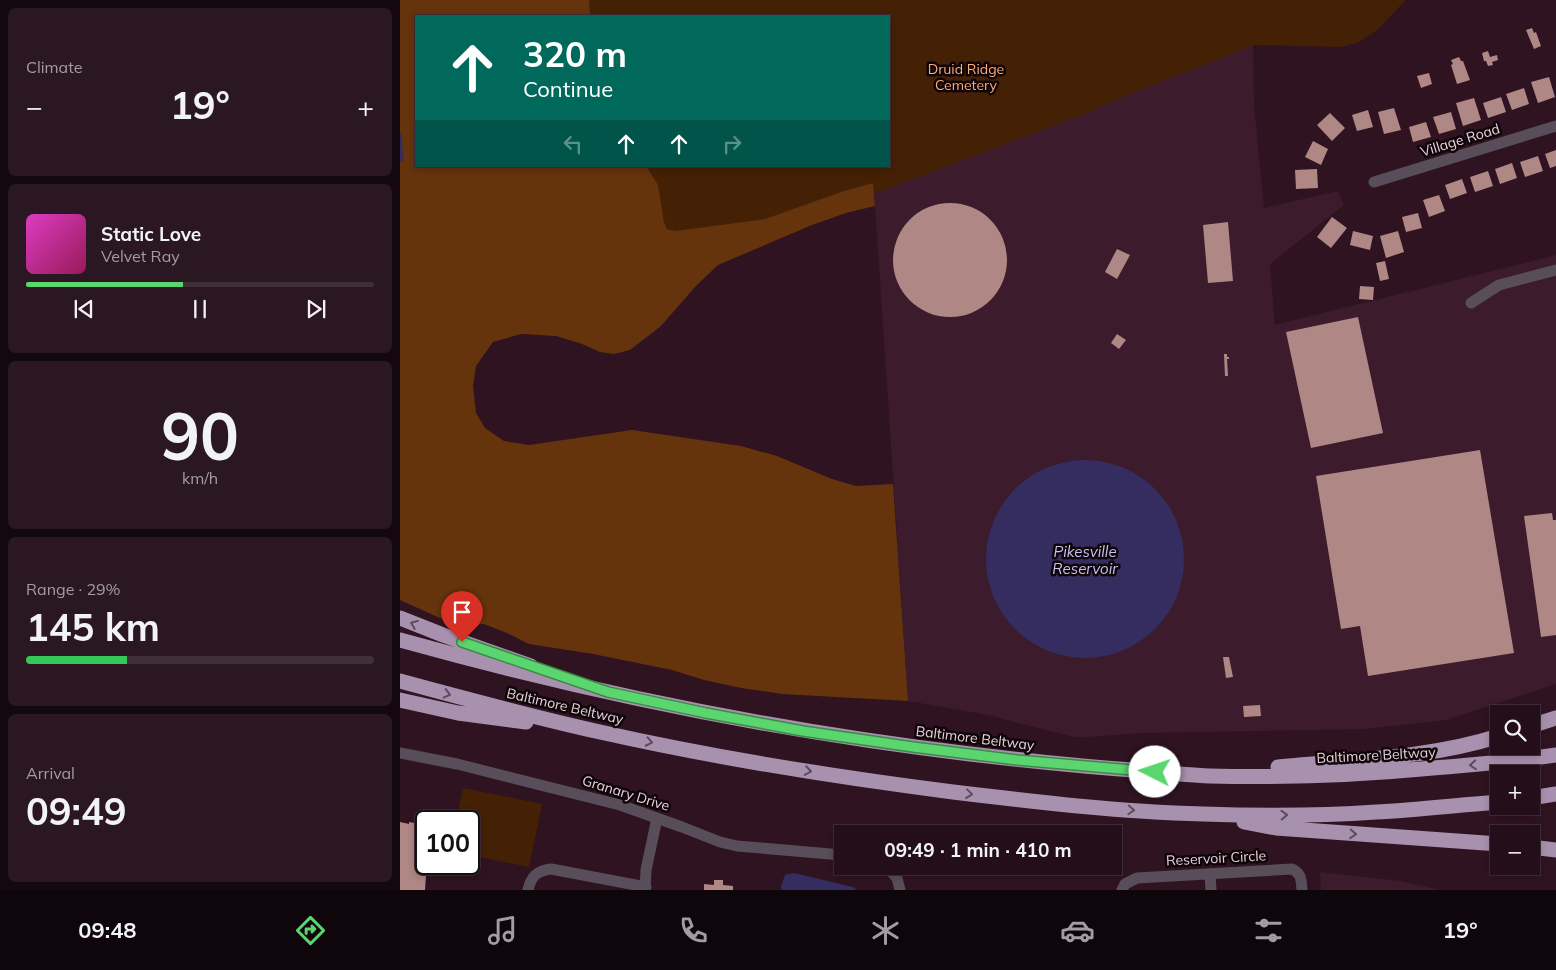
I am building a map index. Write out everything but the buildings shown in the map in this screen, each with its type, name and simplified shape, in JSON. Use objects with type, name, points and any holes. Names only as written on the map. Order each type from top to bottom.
[{"type":"highway","points":[[400,618],[443,635],[608,692]]},
{"type":"highway","name":"Baltimore Beltway","points":[[400,640],[482,663],[706,713],[803,731],[1017,760],[1209,776],[1278,776],[1379,773],[1517,761],[1556,754]]},
{"type":"highway","name":"Baltimore Beltway","points":[[400,681],[601,732],[693,751],[904,786],[1090,808],[1275,816],[1377,812],[1490,803]]},
{"type":"highway","points":[[400,700],[458,713],[601,732]]},
{"type":"highway","points":[[1540,723],[1556,718]]},
{"type":"highway","points":[[1209,776],[1279,766],[1432,752],[1468,746],[1490,739]]},
{"type":"highway","points":[[1540,797],[1556,794]]},
{"type":"highway","points":[[1200,814],[1276,828],[1490,842]]},
{"type":"highway","points":[[1540,845],[1556,844]]},
{"type":"highway","points":[[1540,847],[1556,850]]},
{"type":"street","name":"Village Road","points":[[1374,182],[1556,126]]},
{"type":"street","points":[[1471,303],[1499,285],[1556,270]]},
{"type":"street","name":"Granary Drive","points":[[400,753],[457,764],[555,788],[620,806],[720,842],[737,846],[834,854]]},
{"type":"street","points":[[528,890],[535,874],[542,870],[551,869],[646,889],[646,870],[657,818]]},
{"type":"street","name":"Reservoir Circle","points":[[1122,890],[1125,884],[1137,878],[1292,869],[1297,871],[1301,877],[1302,890]]},
{"type":"street","points":[[1210,874],[1211,890]]},
{"type":"street","points":[[894,875],[900,890]]},
{"type":"shaded area","points":[[400,0],[589,0],[590,15],[415,15],[415,167],[647,167],[658,185],[664,222],[667,229],[675,231],[765,219],[844,191],[873,183],[875,206],[846,213],[812,225],[718,265],[695,287],[661,326],[630,350],[614,354],[600,352],[556,336],[521,334],[493,342],[476,366],[473,386],[476,413],[485,428],[504,441],[529,445],[632,430],[741,446],[777,456],[832,479],[856,486],[893,484],[908,701],[782,694],[741,688],[704,680],[672,670],[593,654],[529,644],[484,624],[465,625],[442,619],[400,600]]},
{"type":"shaded area","points":[[1253,38],[1254,105],[1264,208],[1338,191],[1344,205],[1270,264],[1275,325],[1556,255],[1556,684],[1446,720],[1364,729],[1141,733],[1087,737],[1074,737],[988,715],[908,701],[873,175]]},
{"type":"shaded area","points":[[1320,872],[1401,881],[1441,890],[1321,890]]},
{"type":"green space","name":"Druid Ridge Cemetery","points":[[575,0],[1406,0],[1376,31],[1357,43],[1340,47],[1254,45],[1122,97],[1090,112],[797,223],[656,244],[633,167],[890,167],[890,15],[579,15]]},
{"type":"green space","points":[[463,788],[542,804],[529,867],[480,857],[480,810],[458,810]]},
{"type":"water","name":"Pikesville Reservoir","points":[[1075,460],[1095,460],[1123,467],[1148,482],[1162,496],[1177,521],[1184,549],[1184,569],[1177,597],[1162,622],[1148,636],[1123,651],[1114,654],[1095,658],[1075,658],[1047,651],[1022,636],[1008,622],[993,597],[990,588],[986,569],[986,549],[993,521],[1008,496],[1022,482],[1047,467],[1056,464]]},
{"type":"water","points":[[794,873],[853,887],[857,890],[782,890],[781,886],[785,875]]},
{"type":"waterway","points":[[400,135],[402,161]]},
{"type":"route","points":[[462,642],[608,692],[706,713],[803,731],[913,747],[1017,760],[1155,772]]}]
